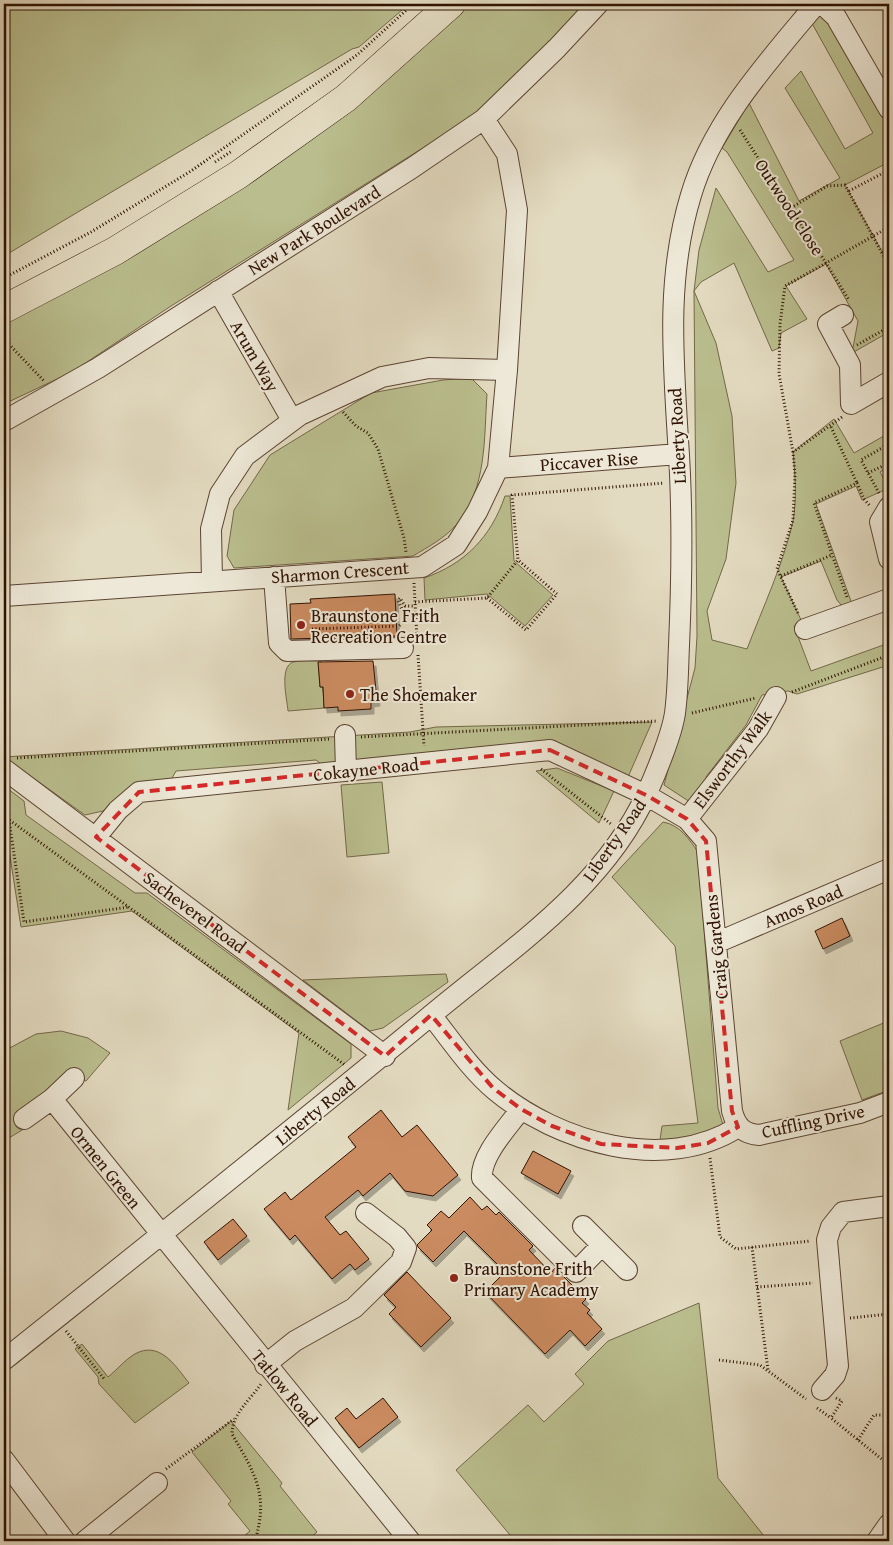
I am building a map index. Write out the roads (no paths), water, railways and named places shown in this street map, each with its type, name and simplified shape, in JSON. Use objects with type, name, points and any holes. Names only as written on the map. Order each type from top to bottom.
[{"type":"highway","points":[[4,309],[115,251],[238,175],[346,98],[451,4]]},
{"type":"street","name":"New Park Boulevard","points":[[4,421],[98,368],[412,168],[484,119],[557,48],[598,4]]},
{"type":"street","name":"Liberty Road","points":[[8,1349],[56,1318],[385,1056],[431,1015],[552,916],[594,873],[623,834],[646,795],[675,717],[681,605],[680,482],[672,344],[675,266],[691,192],[718,134],[745,90],[816,4]]},
{"type":"street","points":[[822,4],[836,17],[889,108]]},
{"type":"street","name":"Sharmon Crescent","points":[[4,596],[422,567],[456,546],[477,512],[498,468],[507,370],[517,210],[507,154],[484,119]]},
{"type":"street","name":"Arum Way","points":[[218,291],[292,420]]},
{"type":"street","points":[[843,315],[828,324],[850,365],[851,404],[889,382]]},
{"type":"street","points":[[212,581],[211,528],[220,494],[245,456],[300,414],[382,377],[429,368],[507,370]]},
{"type":"street","name":"Piccaver Rise","points":[[498,468],[679,454]]},
{"type":"street","points":[[883,506],[880,522],[889,559]]},
{"type":"street","points":[[274,577],[279,643],[287,651],[403,648]]},
{"type":"street","points":[[805,628],[889,599]]},
{"type":"street","name":"Elsworthy Walk","points":[[687,819],[758,729],[776,697]]},
{"type":"street","points":[[345,735],[346,771]]},
{"type":"street","name":"Cokayne Road","points":[[96,837],[118,810],[139,792],[550,750],[646,795]]},
{"type":"street","name":"Sacheverel Road","points":[[4,769],[385,1056]]},
{"type":"street","name":"Craig Gardens","points":[[646,795],[687,819],[706,841],[732,1111],[738,1127]]},
{"type":"street","name":"Amos Road","points":[[716,943],[889,869]]},
{"type":"street","name":"Cuffling Drive","points":[[431,1015],[476,1072],[493,1088],[521,1109],[552,1126],[601,1144],[653,1149],[708,1143],[738,1127],[749,1134],[759,1135],[888,1105]]},
{"type":"street","points":[[24,1119],[52,1099],[74,1078]]},
{"type":"street","name":"Ormen Green","points":[[52,1099],[161,1234]]},
{"type":"street","points":[[521,1109],[487,1156],[481,1169],[482,1178],[576,1272],[602,1245]]},
{"type":"street","points":[[815,1399],[835,1375],[838,1366],[827,1240],[831,1227],[843,1212],[889,1206]]},
{"type":"street","points":[[267,1367],[295,1341],[354,1308],[402,1262],[406,1248],[397,1237],[366,1213]]},
{"type":"street","points":[[583,1226],[626,1270]]},
{"type":"street","name":"Tatlow Road","points":[[161,1234],[410,1541]]},
{"type":"street","points":[[4,1460],[65,1541]]},
{"type":"street","points":[[85,1541],[156,1483]]},
{"type":"street","points":[[877,1541],[889,1524]]},
{"type":"place","name":"Braunstone Frith Recreation Centre","points":[[301,625]]},
{"type":"place","name":"The Shoemaker","points":[[350,694]]},
{"type":"place","name":"Braunstone Frith Primary Academy","points":[[454,1278]]}]
